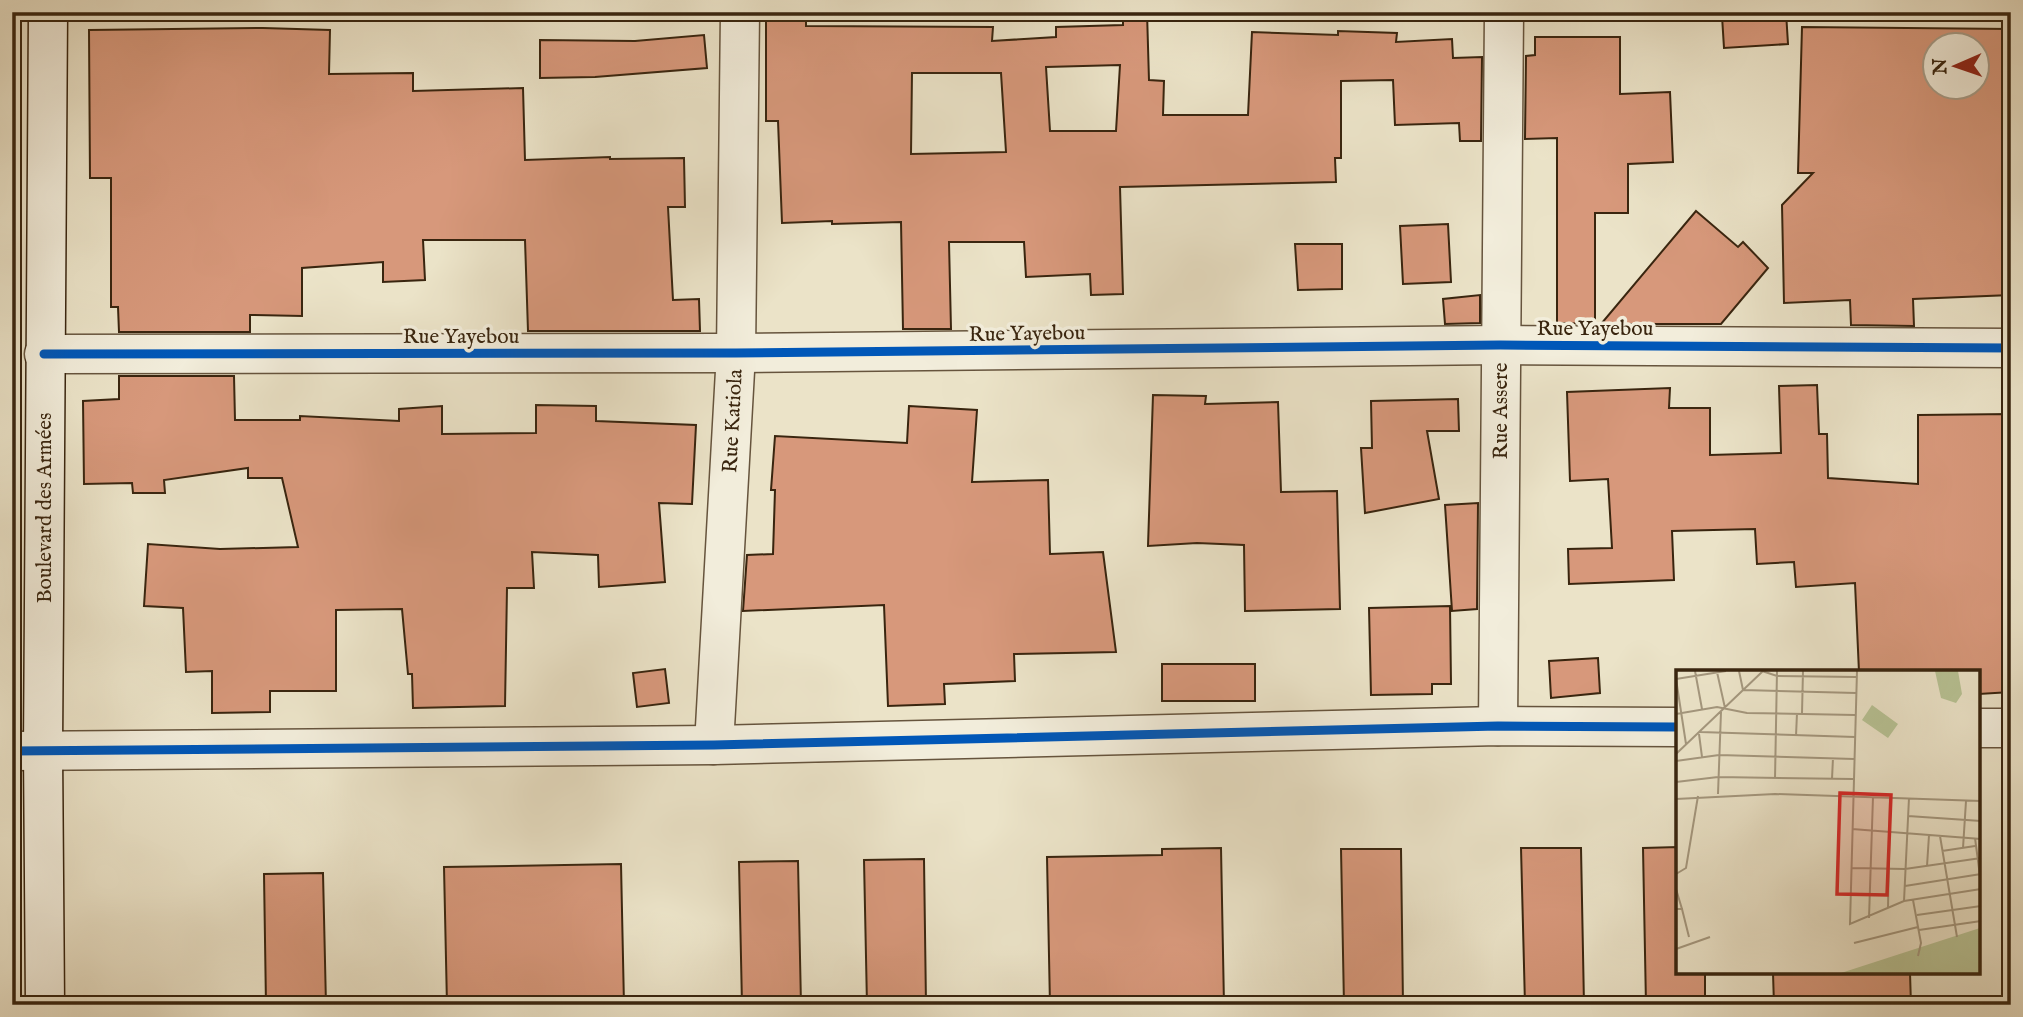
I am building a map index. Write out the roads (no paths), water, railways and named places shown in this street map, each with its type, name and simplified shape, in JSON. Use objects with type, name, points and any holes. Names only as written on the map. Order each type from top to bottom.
[{"type":"street","name":"Boulevard des Armées","points":[[45,1005],[27,751],[44,355],[48,12]]},
{"type":"street","name":"Rue Katiola","points":[[714,746],[736,353],[740,12]]},
{"type":"street","name":"Rue Assere","points":[[1498,726],[1504,12]]},
{"type":"street","name":"Rue Yayebou","points":[[44,355],[736,353],[1500,345],[2011,348]]},
{"type":"street","points":[[27,751],[714,746],[1498,726],[1676,727]]},
{"type":"street","points":[[1981,728],[2011,728]]}]
